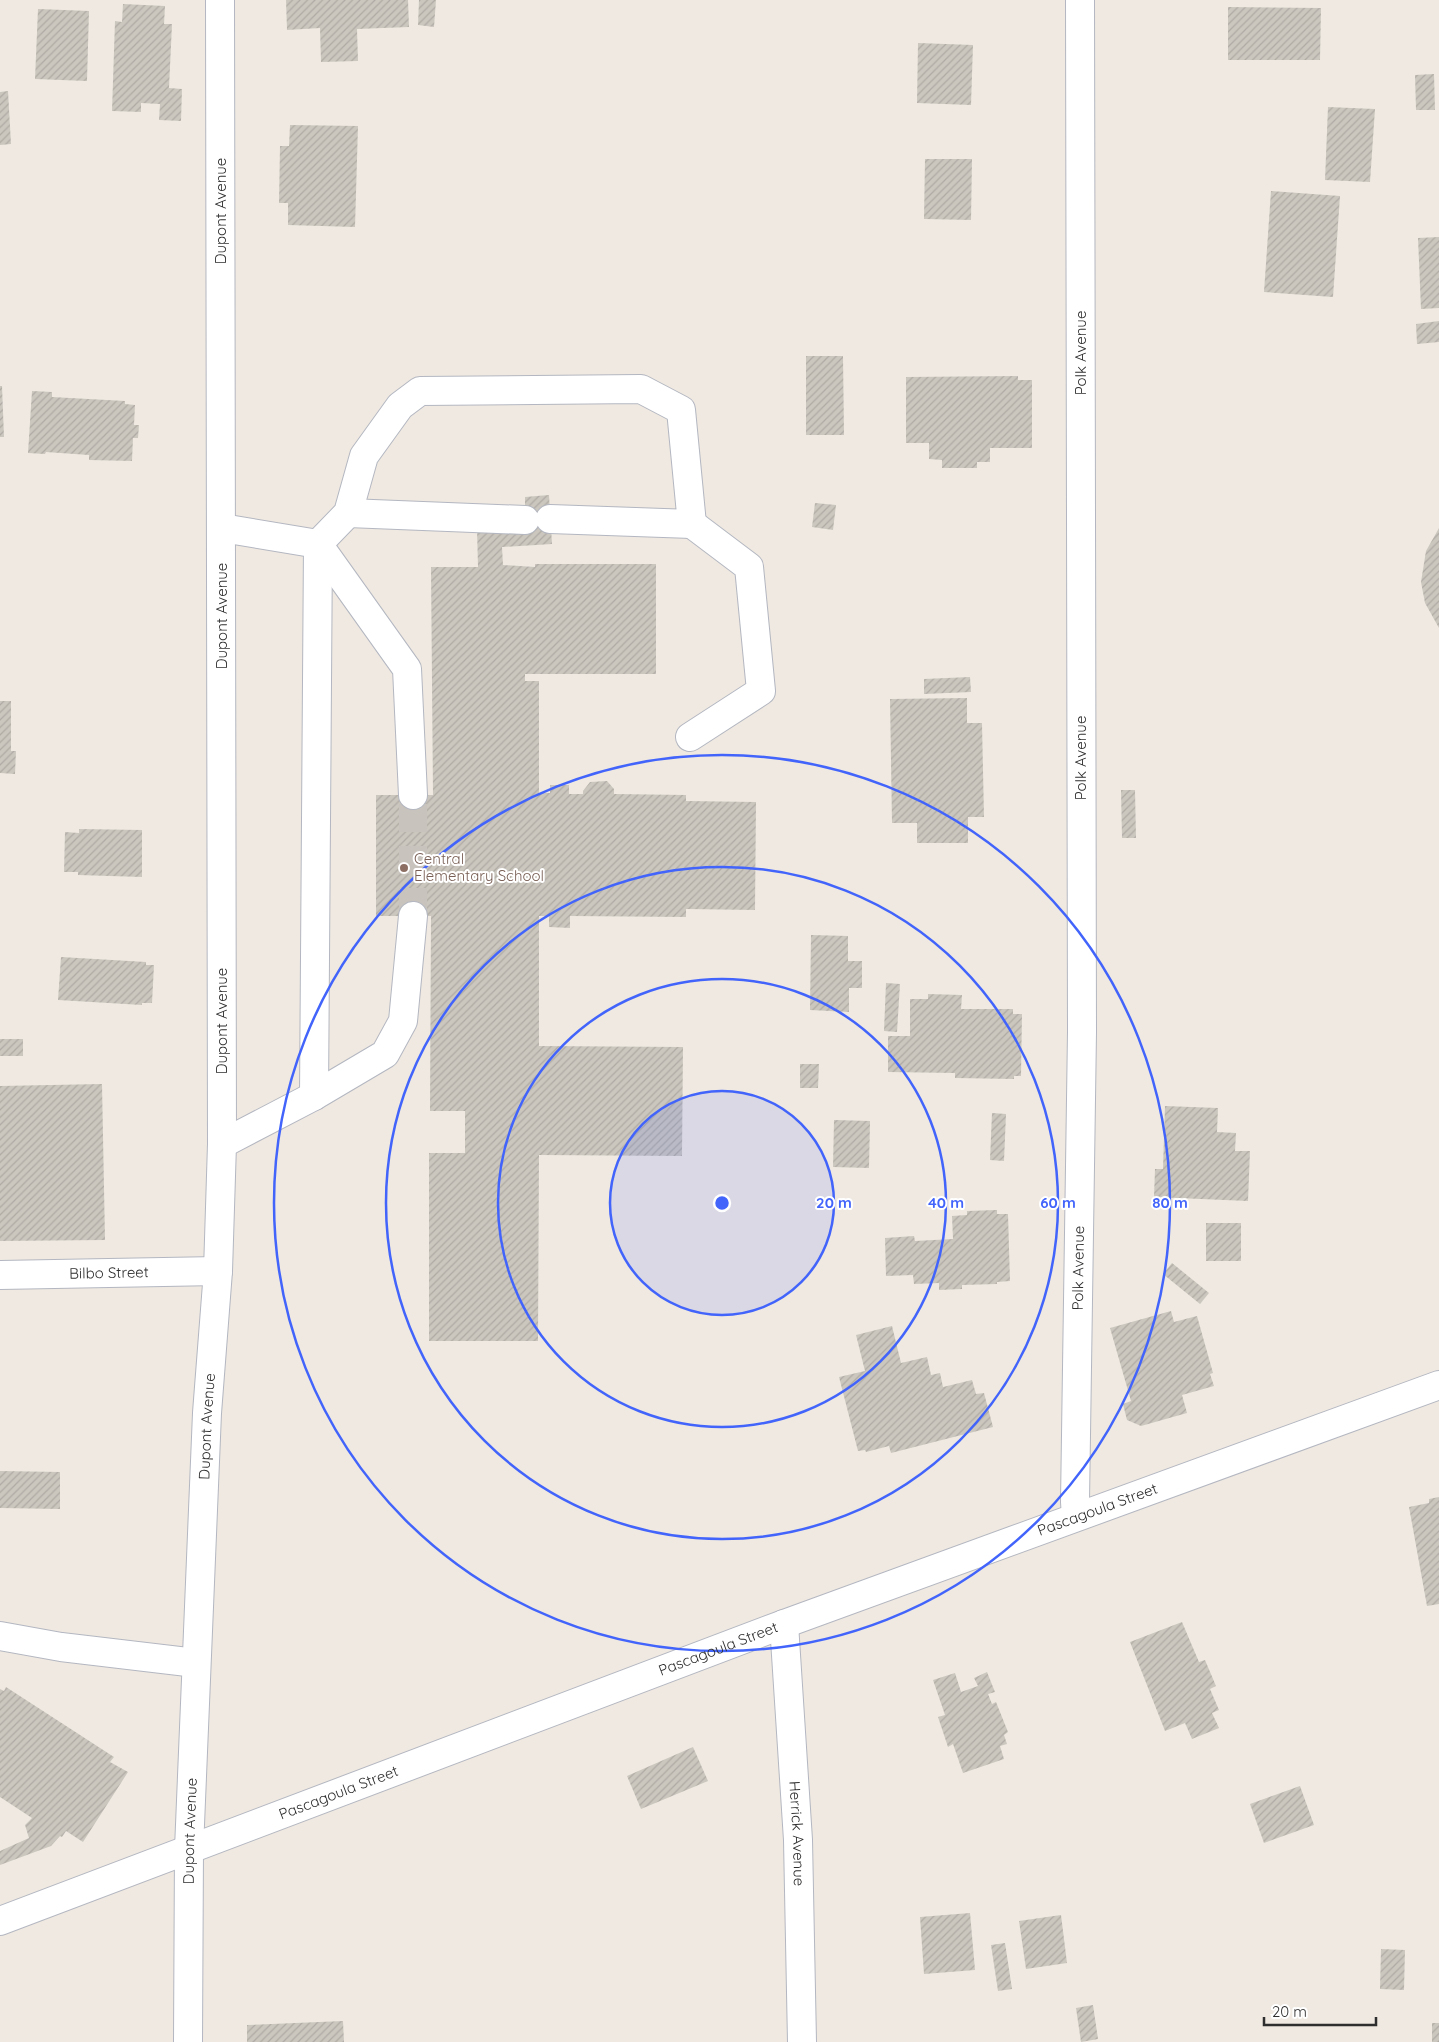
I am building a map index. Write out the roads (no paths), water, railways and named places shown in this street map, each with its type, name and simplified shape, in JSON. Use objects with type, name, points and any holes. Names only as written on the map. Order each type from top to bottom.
[{"type":"street","name":"Dupont Avenue","points":[[188,2042],[189,1849],[196,1663],[207,1413],[218,1271],[222,1144],[220,0]]},
{"type":"street","name":"Polk Avenue","points":[[1076,1516],[1082,1032],[1080,0]]},
{"type":"street","points":[[314,1096],[318,544],[348,513],[364,456],[400,406],[420,391],[642,390],[681,410],[692,524]]},
{"type":"street","points":[[348,513],[692,524],[749,566],[761,691],[690,737]]},
{"type":"street","points":[[222,528],[318,544],[407,669],[414,795]]},
{"type":"street","points":[[222,1144],[314,1096],[385,1054],[403,1021],[412,916]]},
{"type":"street","name":"Bilbo Street","points":[[0,1275],[218,1271]]},
{"type":"street","name":"Pascagoula Street","points":[[0,1921],[784,1624],[1439,1385]]},
{"type":"street","name":"Herrick Avenue","points":[[784,1624],[798,1840],[802,2042]]},
{"type":"street","points":[[0,1636],[61,1647],[196,1663]]},
{"type":"tunnel","points":[[413,795],[413,916]]},
{"type":"place","name":"Central Elementary School","points":[[404,868]]}]
